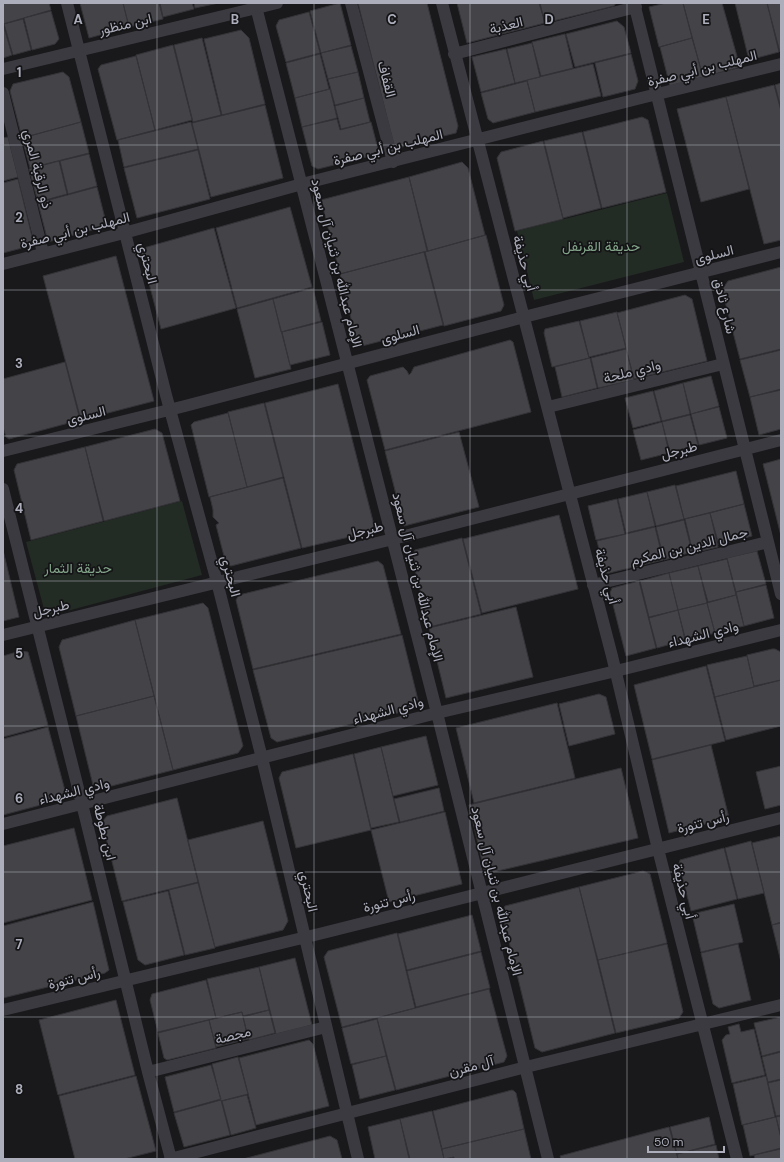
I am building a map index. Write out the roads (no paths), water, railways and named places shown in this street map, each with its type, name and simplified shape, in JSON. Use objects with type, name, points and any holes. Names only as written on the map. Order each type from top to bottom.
[{"type":"street","name":"البحتري","points":[[67,3],[124,233],[217,582],[262,758],[358,1159]]},
{"type":"street","name":"ابن منظور","points":[[3,69],[256,6],[277,3]]},
{"type":"street","name":"القفاف","points":[[351,3],[393,162]]},
{"type":"street","name":"أبي حذيفة","points":[[442,3],[454,54],[548,407],[616,671],[658,849],[736,1159]]},
{"type":"street","name":"العذبة","points":[[454,54],[635,5]]},
{"type":"street","name":"شارع ثادق","points":[[635,5],[781,594]]},
{"type":"street","name":"الإمام عبدالله بن ثنيان آل سعود","points":[[256,6],[483,892],[548,1159]]},
{"type":"street","name":"المهلب بن أبي صفرة","points":[[3,264],[124,233],[302,184],[781,64]]},
{"type":"street","name":"ذو الرقبة المري","points":[[3,93],[43,253]]},
{"type":"street","name":"السلوى","points":[[3,451],[781,252]]},
{"type":"street","name":"وادي ملحة","points":[[548,407],[723,364]]},
{"type":"street","name":"طبرجل","points":[[3,635],[393,539],[781,440]]},
{"type":"street","name":"ابن بطوطة","points":[[3,489],[170,1159]]},
{"type":"street","name":"جمال الدين بن المكرم","points":[[594,585],[768,542]]},
{"type":"street","name":"وادي الشهداء","points":[[3,824],[437,713],[781,630]]},
{"type":"street","name":"رأس تنورة","points":[[3,1010],[305,938],[781,818]]},
{"type":"street","name":"آل مقرن","points":[[170,1159],[526,1067],[781,1005]]},
{"type":"street","name":"مجصة","points":[[148,1072],[326,1027]]},
{"type":"park label","name":"حديقة القرنفل","points":[[601,246]]},
{"type":"park label","name":"حديقة الثمار","points":[[78,568]]}]
